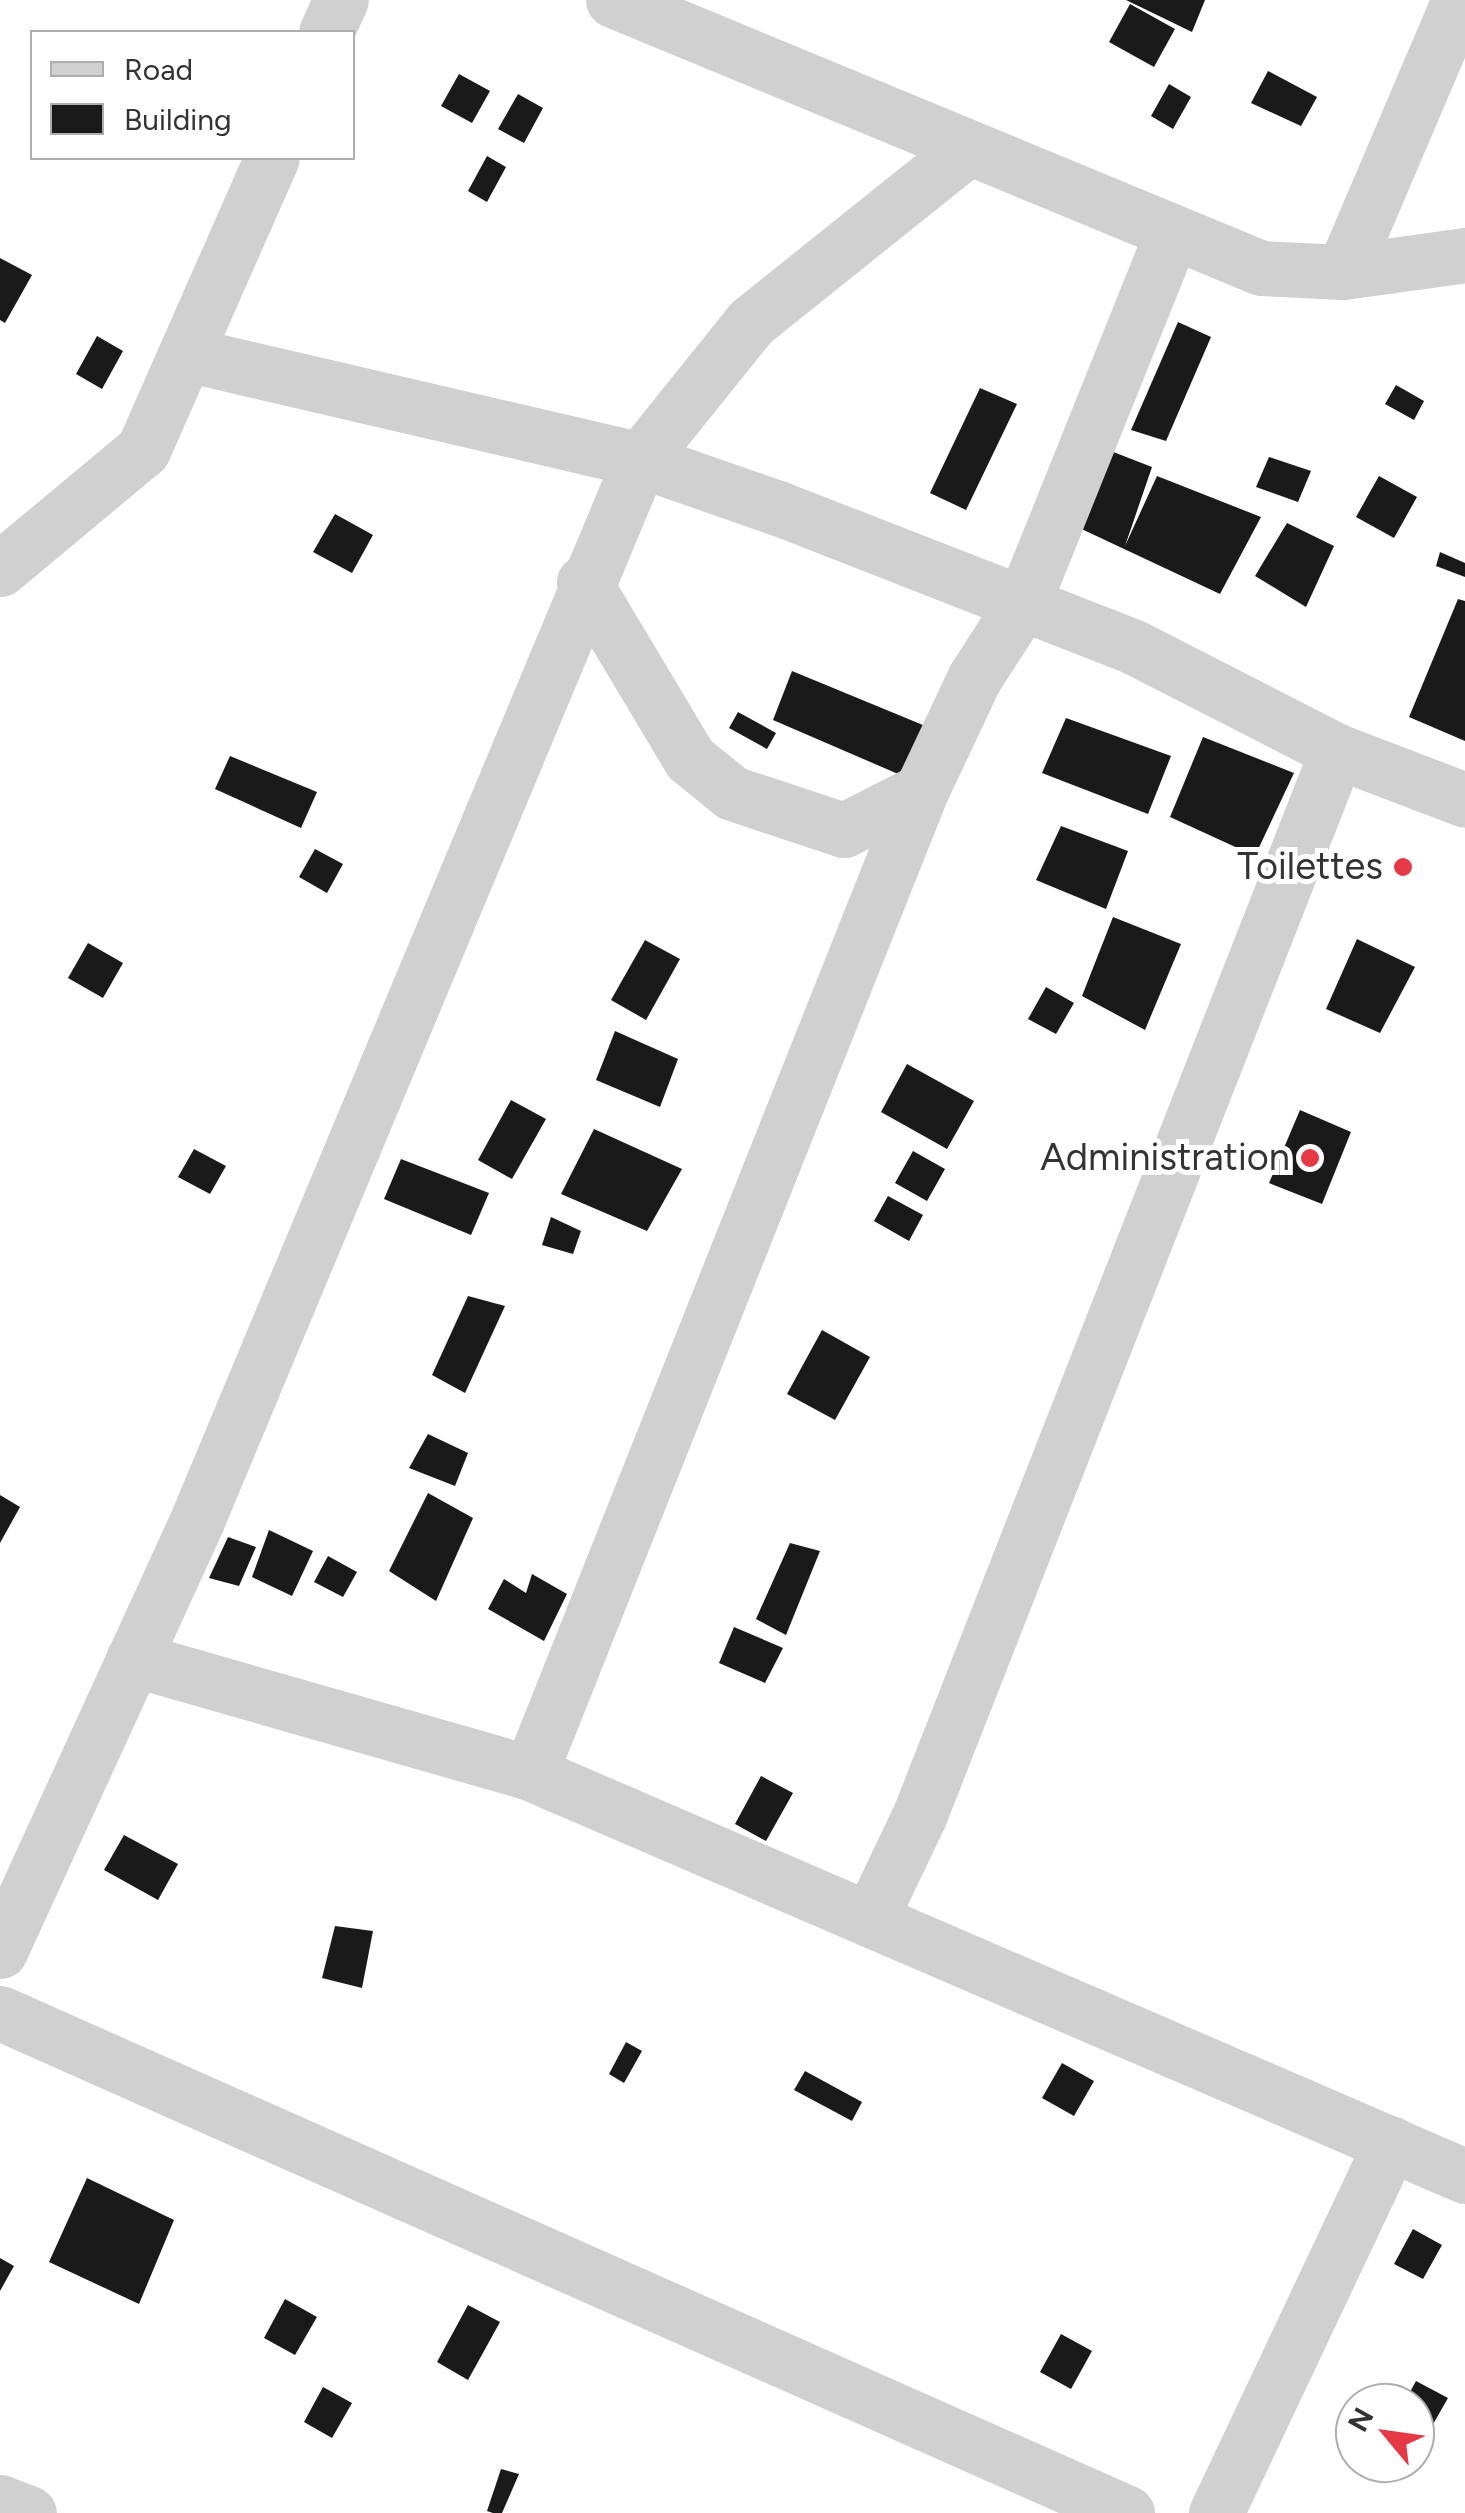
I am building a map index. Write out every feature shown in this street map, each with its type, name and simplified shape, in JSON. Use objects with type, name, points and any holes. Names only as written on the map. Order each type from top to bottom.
[{"type":"street","points":[[327,30],[341,0]]},
{"type":"street","points":[[613,0],[1171,235],[1261,268],[1343,272],[1465,255]]},
{"type":"street","points":[[1343,272],[1460,0]]},
{"type":"street","points":[[0,1951],[133,1659],[388,1071],[584,582],[640,460],[750,322],[968,148]]},
{"type":"street","points":[[0,569],[144,450],[271,160]]},
{"type":"street","points":[[530,1773],[922,791],[1024,602],[1171,235]]},
{"type":"street","points":[[186,354],[640,460],[1024,602],[1237,694],[1338,751],[1465,800]]},
{"type":"street","points":[[584,582],[690,759],[732,793],[844,830],[922,791]]},
{"type":"street","points":[[870,1919],[920,1814],[1338,751]]},
{"type":"street","points":[[133,1659],[530,1773],[1465,2176]]},
{"type":"street","points":[[0,2014],[1127,2513]]},
{"type":"street","points":[[1216,2513],[1390,2144]]},
{"type":"street","points":[[0,2502],[29,2513]]},
{"type":"building","points":[[1126,0],[1205,0],[1192,32]]},
{"type":"building","points":[[1130,4],[1175,29],[1154,67],[1109,42]]},
{"type":"building","points":[[1268,71],[1317,97],[1301,126],[1251,103]]},
{"type":"building","points":[[459,74],[490,91],[472,123],[441,106]]},
{"type":"building","points":[[1169,84],[1191,97],[1173,129],[1151,116]]},
{"type":"building","points":[[518,94],[543,108],[524,143],[498,129]]},
{"type":"building","points":[[487,156],[506,167],[487,202],[468,191]]},
{"type":"building","points":[[0,258],[32,275],[5,323],[0,320]]},
{"type":"building","points":[[1178,322],[1211,337],[1166,441],[1131,430]]},
{"type":"building","points":[[97,336],[123,351],[102,389],[76,374]]},
{"type":"building","points":[[1396,385],[1424,401],[1414,420],[1385,404]]},
{"type":"building","points":[[980,388],[1017,404],[966,510],[930,493]]},
{"type":"building","points":[[1067,434],[1152,467],[1125,546],[1157,476],[1261,517],[1220,594],[1041,510]]},
{"type":"building","points":[[1269,457],[1311,471],[1298,502],[1256,487]]},
{"type":"building","points":[[1379,476],[1417,497],[1394,538],[1356,517]]},
{"type":"building","points":[[335,514],[373,535],[352,573],[313,552]]},
{"type":"building","points":[[1287,523],[1334,546],[1306,607],[1255,576]]},
{"type":"building","points":[[1440,552],[1465,563],[1465,577],[1436,566]]},
{"type":"building","points":[[1458,599],[1465,601],[1465,741],[1409,717]]},
{"type":"building","points":[[792,671],[935,730],[912,780],[773,720]]},
{"type":"building","points":[[738,712],[776,733],[767,749],[729,728]]},
{"type":"building","points":[[1066,718],[1171,756],[1148,814],[1042,773]]},
{"type":"building","points":[[1203,737],[1294,773],[1255,856],[1170,817]]},
{"type":"building","points":[[230,756],[317,792],[301,828],[215,789]]},
{"type":"building","points":[[1061,826],[1128,851],[1106,909],[1036,880]]},
{"type":"building","points":[[315,849],[343,864],[327,893],[299,877]]},
{"type":"building","name":"Toilettes","points":[[1411,856],[1417,869],[1396,878],[1390,866]]},
{"type":"building","points":[[1113,917],[1181,944],[1145,1030],[1082,996]]},
{"type":"building","points":[[1357,939],[1415,967],[1380,1033],[1326,1009]]},
{"type":"building","points":[[645,940],[680,959],[646,1020],[611,1000]]},
{"type":"building","points":[[88,943],[123,963],[103,998],[68,978]]},
{"type":"building","points":[[1046,987],[1074,1003],[1056,1034],[1028,1019]]},
{"type":"building","points":[[615,1031],[678,1059],[660,1107],[596,1080]]},
{"type":"building","points":[[907,1064],[974,1101],[947,1149],[881,1112]]},
{"type":"building","points":[[511,1100],[546,1119],[512,1179],[478,1160]]},
{"type":"building","name":"Administration","points":[[1300,1110],[1351,1132],[1322,1204],[1269,1183]]},
{"type":"building","points":[[594,1129],[682,1169],[647,1231],[561,1194]]},
{"type":"building","points":[[194,1149],[226,1166],[210,1194],[178,1177]]},
{"type":"building","points":[[913,1151],[945,1169],[927,1201],[895,1183]]},
{"type":"building","points":[[401,1159],[489,1193],[471,1235],[384,1199]]},
{"type":"building","points":[[888,1196],[923,1215],[909,1241],[874,1221]]},
{"type":"building","points":[[551,1217],[581,1231],[573,1254],[542,1245]]},
{"type":"building","points":[[468,1296],[505,1306],[465,1393],[432,1375]]},
{"type":"building","points":[[822,1330],[870,1357],[835,1420],[787,1394]]},
{"type":"building","points":[[428,1434],[468,1453],[455,1486],[409,1468]]},
{"type":"building","points":[[428,1493],[473,1518],[436,1601],[389,1571]]},
{"type":"building","points":[[0,1495],[20,1507],[0,1543]]},
{"type":"building","points":[[269,1530],[313,1551],[292,1596],[252,1577]]},
{"type":"building","points":[[228,1537],[256,1547],[239,1586],[209,1578]]},
{"type":"building","points":[[790,1543],[820,1551],[786,1635],[756,1619]]},
{"type":"building","points":[[328,1556],[357,1572],[343,1597],[314,1582]]},
{"type":"building","points":[[532,1574],[567,1594],[544,1641],[488,1609],[504,1579],[526,1593]]},
{"type":"building","points":[[734,1627],[783,1648],[765,1683],[719,1663]]},
{"type":"building","points":[[761,1776],[793,1793],[766,1841],[735,1824]]},
{"type":"building","points":[[124,1835],[178,1864],[158,1900],[104,1870]]},
{"type":"building","points":[[335,1926],[373,1931],[362,1988],[322,1978]]},
{"type":"building","points":[[626,2042],[642,2051],[624,2083],[609,2074]]},
{"type":"building","points":[[1062,2063],[1094,2081],[1074,2116],[1042,2098]]},
{"type":"building","points":[[805,2071],[862,2102],[852,2121],[794,2090]]},
{"type":"building","points":[[87,2178],[174,2220],[139,2304],[49,2262]]},
{"type":"building","points":[[1413,2229],[1442,2245],[1423,2279],[1394,2264]]},
{"type":"building","points":[[0,2258],[14,2266],[0,2291]]},
{"type":"building","points":[[285,2299],[317,2317],[295,2355],[264,2338]]},
{"type":"building","points":[[468,2305],[500,2322],[468,2380],[437,2362]]},
{"type":"building","points":[[1061,2334],[1092,2351],[1071,2389],[1040,2372]]},
{"type":"building","points":[[323,2387],[352,2403],[332,2438],[304,2422]]},
{"type":"building","points":[[1435,2391],[1448,2398],[1435,2421]]},
{"type":"building","points":[[501,2469],[519,2474],[502,2513],[493,2513],[487,2511]]},
{"type":"place","name":"Toilettes","points":[[1403,867]]},
{"type":"place","name":"Administration","points":[[1310,1158]]}]
